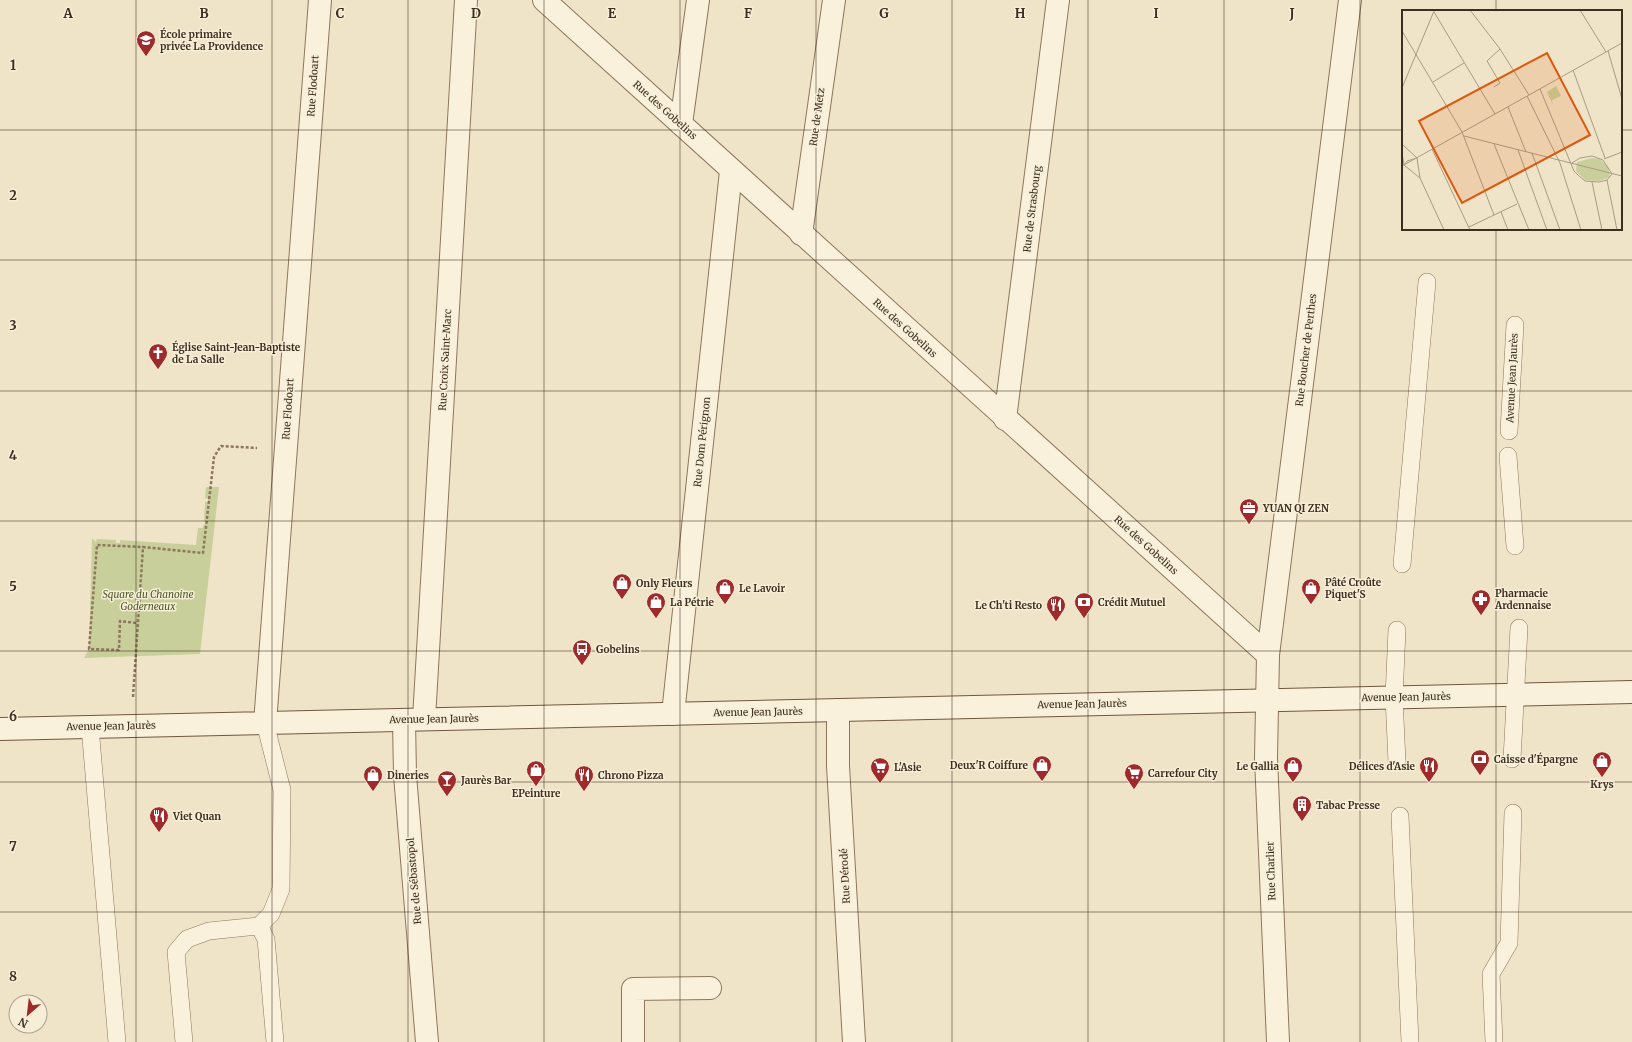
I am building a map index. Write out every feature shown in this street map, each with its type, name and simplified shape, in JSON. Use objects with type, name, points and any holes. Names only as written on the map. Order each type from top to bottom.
[{"type":"street","name":"Rue Flodoart","points":[[265,723],[320,0]]},
{"type":"street","name":"Rue Croix Saint-Marc","points":[[414,719],[466,0]]},
{"type":"street","name":"Rue des Gobelins","points":[[544,0],[1005,419],[1268,655]]},
{"type":"street","points":[[681,124],[698,0]]},
{"type":"street","name":"Rue de Metz","points":[[801,234],[834,0]]},
{"type":"street","name":"Rue de Strasbourg","points":[[1005,419],[1058,0]]},
{"type":"street","name":"Rue Boucher de Perthes","points":[[1266,699],[1268,655],[1350,0]]},
{"type":"street","name":"Rue Dom Pérignon","points":[[672,714],[731,171]]},
{"type":"street","name":"Avenue Jean Jaurès","points":[[0,729],[1266,699],[1632,692]]},
{"type":"street","name":"Rue Charlier","points":[[1266,699],[1266,758],[1278,1042]]},
{"type":"street","name":"Rue Dérodé","points":[[838,710],[838,766],[854,1042]]},
{"type":"street","name":"Rue de Sébastopol","points":[[414,719],[405,775],[427,1042]]},
{"type":"street","points":[[633,1042],[633,989],[710,988]]},
{"type":"lane","points":[[1402,564],[1427,282]]},
{"type":"lane","name":"Avenue Jean Jaurès","points":[[1509,431],[1515,325]]},
{"type":"lane","points":[[1508,456],[1516,546]]},
{"type":"lane","points":[[1512,760],[1517,694],[1519,628]]},
{"type":"lane","points":[[1397,630],[1394,697],[1397,762]]},
{"type":"lane","points":[[184,1042],[176,952],[187,939],[209,931],[259,926],[271,914],[281,889],[282,790],[265,723]]},
{"type":"lane","points":[[90,727],[117,1042]]},
{"type":"lane","points":[[1494,1042],[1491,974],[1509,943],[1513,813]]},
{"type":"lane","points":[[1400,816],[1410,1042]]},
{"type":"lane","points":[[259,926],[266,939],[275,1042]]},
{"type":"path","points":[[136,623],[120,621],[119,650],[89,649],[97,545],[143,547],[203,553],[214,457],[221,446],[285,449]]},
{"type":"path","points":[[130,726],[136,656],[136,623],[143,547]]},
{"type":"green space","name":"Square du Chanoine Goderneaux","points":[[206,487],[219,487],[200,654],[84,658],[89,649],[92,538],[96,542],[97,539],[116,540],[116,543],[120,543],[120,540],[196,545],[198,528],[203,528],[203,525],[206,524],[204,521],[205,502],[208,502],[208,499],[205,498]]},
{"type":"place","name":"École primaire privée La Providence","points":[[146,57]]},
{"type":"place","name":"Église Saint-Jean-Baptiste de La Salle","points":[[158,370]]},
{"type":"place","name":"YUAN QI ZEN","points":[[1249,525]]},
{"type":"place","name":"Only Fleurs","points":[[622,600]]},
{"type":"place","name":"Le Lavoir","points":[[725,605]]},
{"type":"place","name":"Pâté Croûte Piquet'S","points":[[1311,605]]},
{"type":"place","name":"Pharmacie Ardennaise","points":[[1481,616]]},
{"type":"place","name":"La Pétrie","points":[[656,619]]},
{"type":"place","name":"Crédit Mutuel","points":[[1084,619]]},
{"type":"place","name":"Le Ch'ti Resto","points":[[1056,622]]},
{"type":"place","name":"Gobelins","points":[[582,666]]},
{"type":"place","name":"Caisse d'Épargne","points":[[1480,776]]},
{"type":"place","name":"Krys","points":[[1602,778]]},
{"type":"place","name":"Deux'R Coiffure","points":[[1042,782]]},
{"type":"place","name":"Le Gallia","points":[[1293,783]]},
{"type":"place","name":"Délices d'Asie","points":[[1429,783]]},
{"type":"place","name":"L'Asie","points":[[880,784]]},
{"type":"place","name":"EPeinture","points":[[536,787]]},
{"type":"place","name":"Carrefour City","points":[[1134,790]]},
{"type":"place","name":"Dineries","points":[[373,792]]},
{"type":"place","name":"Chrono Pizza","points":[[584,792]]},
{"type":"place","name":"Jaurès Bar","points":[[447,797]]},
{"type":"place","name":"Tabac Presse","points":[[1302,822]]},
{"type":"place","name":"Viet Quan","points":[[159,833]]}]
